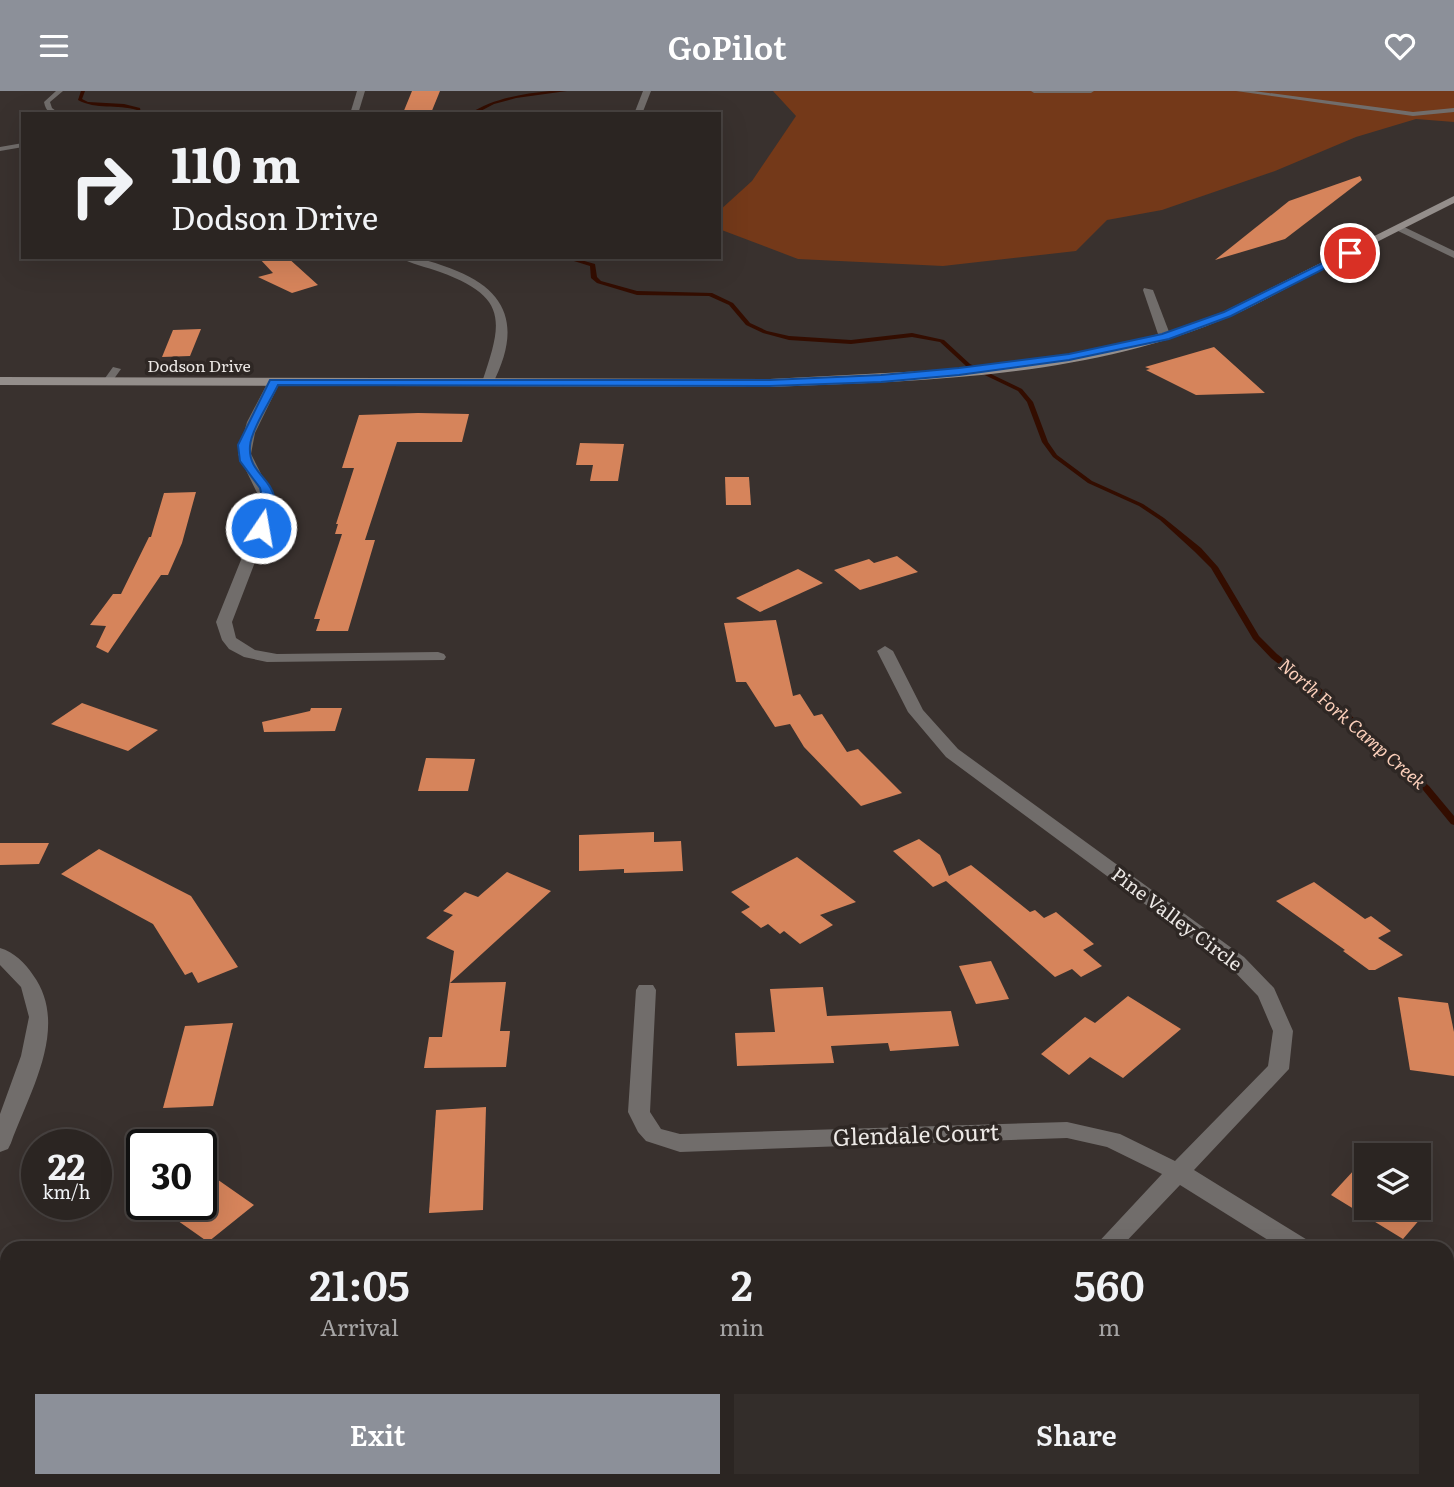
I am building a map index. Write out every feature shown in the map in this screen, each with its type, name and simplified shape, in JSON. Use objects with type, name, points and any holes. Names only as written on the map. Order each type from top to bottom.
[{"type":"street","points":[[355,112],[361,91]]},
{"type":"street","points":[[639,112],[647,91]]},
{"type":"street","name":"Dodson Drive","points":[[1,383],[770,383],[881,379],[1069,357],[1165,337],[1227,314],[1454,199]]},
{"type":"street","points":[[1400,228],[1454,255]]},
{"type":"street","points":[[410,259],[455,274],[479,287],[502,313],[501,335],[488,382]]},
{"type":"street","points":[[1148,290],[1165,337]]},
{"type":"street","points":[[274,382],[244,445],[246,461],[266,488],[270,505],[224,622],[225,636],[235,647],[255,656],[277,659],[438,657]]},
{"type":"street","name":"Pine Valley Circle","points":[[885,651],[916,712],[952,753],[1237,962],[1267,993],[1283,1031],[1278,1069],[1112,1241]]},
{"type":"street","points":[[0,955],[15,964],[35,993],[39,1026],[0,1143]]},
{"type":"street","name":"Glendale Court","points":[[646,990],[639,1112],[645,1129],[660,1139],[680,1143],[1067,1130],[1112,1140],[1180,1173],[1290,1241]]},
{"type":"lane","points":[[54,112],[47,103],[60,91]]},
{"type":"lane","points":[[1034,91],[1091,91]]},
{"type":"lane","points":[[1239,91],[1404,113],[1431,114],[1454,110]]},
{"type":"lane","points":[[0,149],[21,145]]},
{"type":"lane","points":[[108,381],[116,369]]},
{"type":"shaded area","points":[[773,91],[1454,91],[1454,122],[1416,119],[1356,137],[1275,171],[1162,210],[1107,220],[1076,251],[943,266],[798,259],[721,230],[721,209],[752,181],[796,116]]},
{"type":"building","points":[[412,91],[440,91],[431,112],[403,112]]},
{"type":"building","points":[[1360,176],[1362,180],[1285,239],[1215,260],[1289,201]]},
{"type":"building","points":[[260,259],[289,259],[318,285],[292,293],[258,277],[273,273]]},
{"type":"building","points":[[201,329],[190,356],[162,357],[173,330]]},
{"type":"building","points":[[1214,347],[1265,393],[1196,395],[1146,370],[1150,369],[1145,367]]},
{"type":"building","points":[[469,414],[462,442],[397,442],[365,540],[375,540],[348,631],[316,631],[320,619],[314,619],[342,534],[335,534],[336,524],[354,468],[342,468],[359,415]]},
{"type":"building","points":[[580,443],[624,444],[618,481],[590,481],[593,465],[576,465]]},
{"type":"building","points":[[725,477],[749,477],[751,505],[726,505]]},
{"type":"building","points":[[196,492],[182,543],[168,575],[161,575],[108,653],[96,647],[106,626],[90,625],[113,594],[121,594],[151,537],[164,493]]},
{"type":"building","points":[[897,556],[918,572],[860,590],[834,570],[869,559],[874,563]]},
{"type":"building","points":[[798,569],[823,583],[760,612],[736,598]]},
{"type":"building","points":[[776,620],[793,696],[800,694],[814,716],[822,714],[847,752],[858,749],[902,793],[861,806],[804,747],[790,724],[775,727],[746,682],[736,682],[724,623]]},
{"type":"building","points":[[82,703],[158,730],[128,751],[51,724]]},
{"type":"building","points":[[311,708],[342,708],[335,731],[264,732],[262,722],[310,711]]},
{"type":"building","points":[[426,758],[475,759],[468,791],[418,791]]},
{"type":"building","points":[[654,832],[654,842],[681,841],[683,871],[579,871],[579,835]]},
{"type":"building","points":[[919,839],[940,855],[949,876],[971,865],[1030,912],[1035,910],[1044,918],[1056,912],[1094,944],[1083,950],[1102,966],[1081,977],[1072,969],[1055,977],[946,881],[933,887],[893,851]]},
{"type":"building","points":[[0,843],[49,843],[39,864],[0,865]]},
{"type":"building","points":[[99,849],[191,896],[238,967],[198,983],[192,972],[185,975],[153,924],[61,874]]},
{"type":"building","points":[[797,857],[856,902],[820,915],[833,925],[800,944],[784,931],[780,934],[768,924],[761,928],[741,912],[750,907],[731,892]]},
{"type":"building","points":[[507,872],[551,891],[450,983],[506,982],[500,1031],[510,1031],[506,1067],[424,1068],[429,1037],[442,1037],[454,951],[426,938],[453,915],[443,911],[465,892],[478,897]]},
{"type":"building","points":[[1314,882],[1365,919],[1371,916],[1391,931],[1378,938],[1403,955],[1375,970],[1369,970],[1276,901]]},
{"type":"building","points":[[991,961],[1009,999],[976,1004],[959,966]]},
{"type":"building","points":[[823,987],[827,1016],[951,1011],[959,1046],[890,1051],[888,1043],[831,1046],[834,1063],[737,1066],[735,1033],[775,1032],[770,989]]},
{"type":"building","points":[[1128,996],[1181,1029],[1123,1078],[1090,1057],[1069,1075],[1041,1054],[1085,1017],[1095,1023]]},
{"type":"building","points":[[1398,997],[1448,1003],[1454,1032],[1454,1076],[1410,1070]]},
{"type":"building","points":[[233,1023],[213,1106],[163,1108],[185,1026]]},
{"type":"building","points":[[486,1107],[483,1210],[429,1213],[436,1110]]},
{"type":"building","points":[[1354,1170],[1354,1209],[1331,1195]]},
{"type":"building","points":[[217,1179],[254,1205],[207,1241],[177,1220],[217,1220]]},
{"type":"building","points":[[1372,1220],[1419,1220],[1403,1239]]},
{"type":"waterway","points":[[83,91],[80,100],[87,103],[131,107],[139,109],[139,112]]},
{"type":"waterway","name":"North Fork Camp Creek","points":[[474,112],[504,100],[565,91]]},
{"type":"waterway","name":"North Fork Camp Creek","points":[[570,259],[593,265],[594,278],[599,282],[637,293],[710,294],[731,304],[748,324],[789,338],[851,342],[912,335],[942,341],[968,365],[1020,390],[1030,402],[1045,442],[1055,456],[1090,482],[1141,505],[1198,550],[1214,567],[1256,637],[1274,656],[1321,693],[1426,788],[1454,822]]},
{"type":"route","points":[[261,528],[270,505],[266,488],[246,461],[244,445],[274,382],[770,383],[881,379],[959,371],[1069,357],[1165,337],[1227,314],[1350,253]]}]
